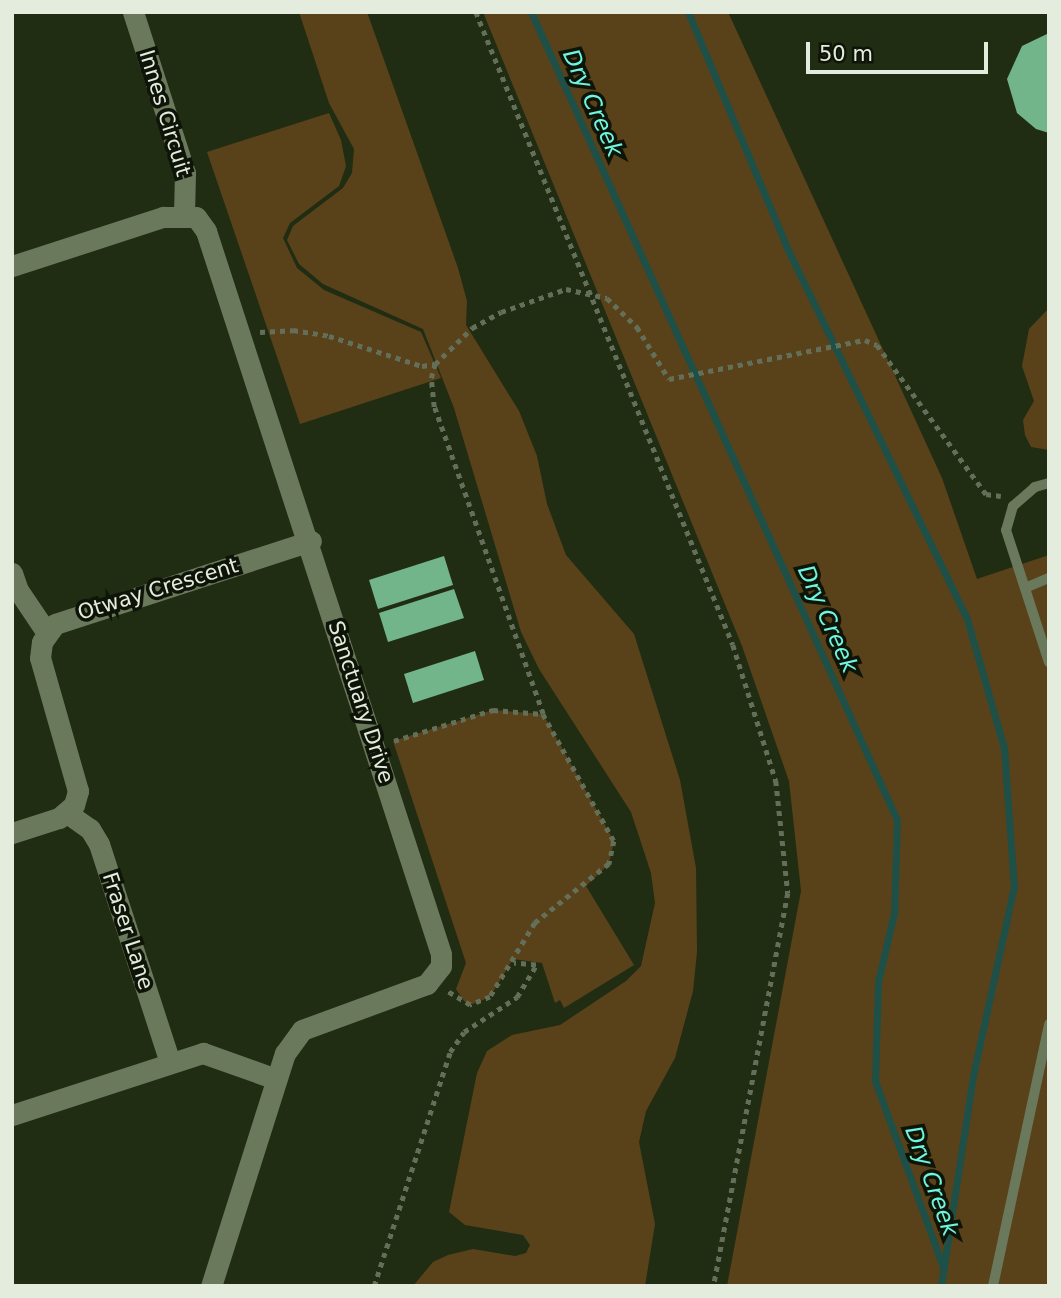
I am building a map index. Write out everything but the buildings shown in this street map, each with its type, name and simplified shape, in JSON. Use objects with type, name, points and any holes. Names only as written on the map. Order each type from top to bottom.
[{"type":"street","name":"Innes Circuit","points":[[133,12],[185,173],[184,214]]},
{"type":"street","points":[[12,266],[184,214]]},
{"type":"street","name":"Sanctuary Drive","points":[[184,214],[196,217],[206,230],[243,332],[441,954],[441,966],[432,980]]},
{"type":"street","name":"Otway Crescent","points":[[47,633],[65,618],[310,541]]},
{"type":"street","points":[[12,573],[18,590],[47,633],[40,658],[78,782],[77,798],[66,813],[12,833]]},
{"type":"street","name":"Fraser Lane","points":[[66,813],[90,829],[99,844],[170,1062]]},
{"type":"street","points":[[211,1286],[285,1053],[302,1030],[413,992],[432,980]]},
{"type":"street","points":[[12,1115],[170,1062],[214,1054],[276,1079]]},
{"type":"lane","points":[[1049,483],[1035,487],[1013,506],[1006,530],[1049,662]]},
{"type":"lane","points":[[1025,588],[1049,578]]},
{"type":"lane","points":[[993,1286],[1049,1024]]},
{"type":"path","points":[[476,12],[733,645],[776,781],[788,893],[714,1286]]},
{"type":"path","points":[[432,980],[470,1005],[491,997],[514,963],[534,923],[586,886],[609,864],[614,841],[543,714],[434,407],[431,378],[435,364],[472,328],[546,293],[589,292],[607,298],[637,327],[668,379],[865,340],[877,345],[986,494],[1005,496],[1035,487]]},
{"type":"path","points":[[243,332],[305,332],[360,344],[422,366],[435,364]]},
{"type":"path","points":[[375,746],[493,710],[543,714]]},
{"type":"path","points":[[374,1286],[450,1052],[464,1032],[517,998],[536,965],[514,963]]},
{"type":"shaded area","points":[[299,12],[367,12],[458,268],[467,301],[466,325],[519,411],[537,456],[547,504],[566,555],[634,634],[680,780],[696,868],[697,952],[693,991],[675,1058],[646,1111],[639,1142],[655,1224],[645,1286],[413,1286],[433,1262],[448,1255],[473,1249],[515,1256],[526,1253],[530,1245],[523,1235],[465,1225],[449,1212],[477,1073],[487,1051],[512,1035],[560,1025],[626,981],[641,966],[655,903],[651,873],[631,812],[539,669],[521,632],[454,408],[423,329],[323,284],[299,264],[287,240],[293,226],[343,188],[352,173],[354,149],[329,103]]},
{"type":"shaded area","points":[[483,12],[728,12],[942,478],[977,579],[1049,555],[1049,1286],[727,1286],[801,891],[789,781],[742,646]]},
{"type":"shaded area","points":[[329,113],[341,140],[346,166],[339,186],[290,223],[283,238],[297,268],[324,290],[421,332],[441,378],[300,424],[207,152]]},
{"type":"shaded area","points":[[1049,308],[1049,450],[1031,447],[1025,435],[1023,420],[1034,401],[1022,366],[1029,329]]},
{"type":"shaded area","points":[[493,710],[543,714],[614,841],[609,864],[586,886],[634,965],[564,1008],[560,1000],[555,1003],[542,963],[513,959],[490,997],[470,1005],[456,989],[466,963],[393,741]]},
{"type":"waterway","name":"Dry Creek","points":[[531,12],[897,820],[894,913],[878,982],[875,1081],[944,1270]]},
{"type":"waterway","name":"Dry Creek","points":[[688,12],[787,248],[967,619],[1004,748],[1014,886],[973,1076],[941,1286]]}]
